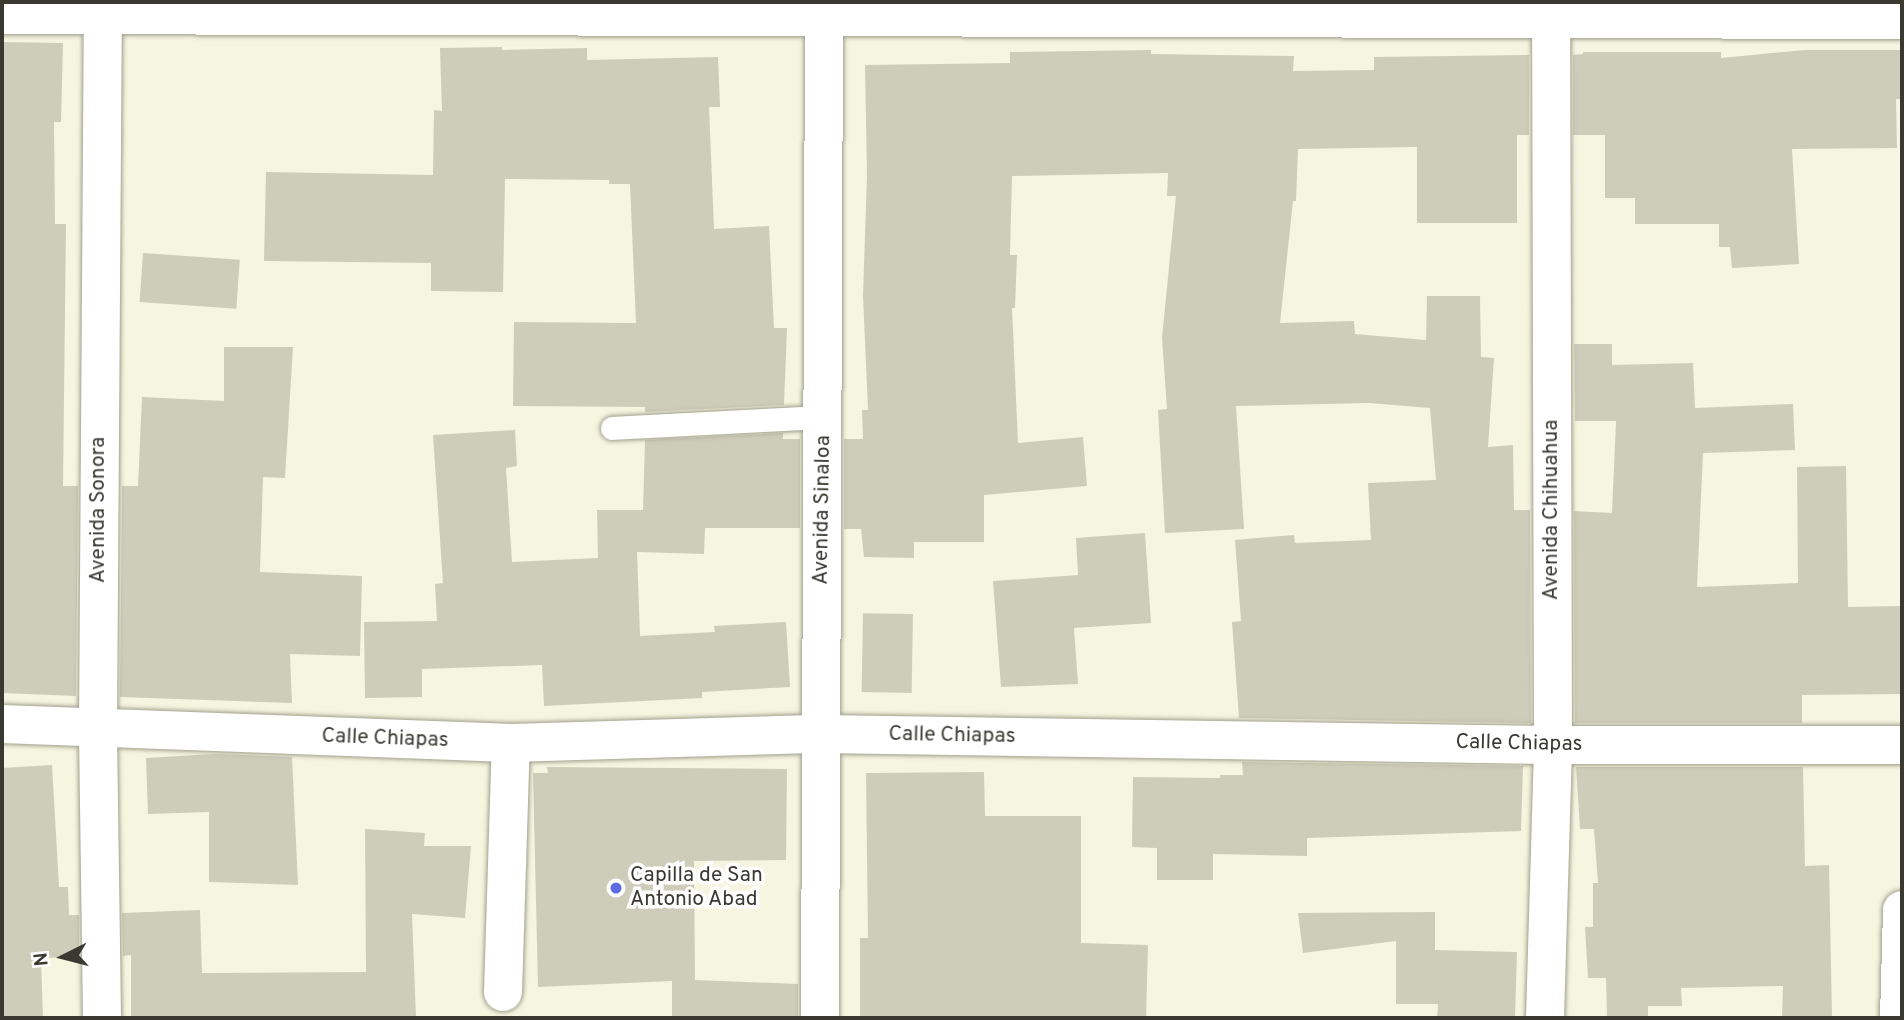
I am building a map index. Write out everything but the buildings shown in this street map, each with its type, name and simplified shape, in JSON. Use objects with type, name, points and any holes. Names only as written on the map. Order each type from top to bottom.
[{"type":"street","points":[[2,15],[103,10],[824,9],[1551,11],[1902,20]]},
{"type":"street","name":"Avenida Sinaloa","points":[[820,1018],[824,9]]},
{"type":"street","name":"Avenida Sonora","points":[[102,1018],[98,729],[103,10]]},
{"type":"street","name":"Avenida Chihuahua","points":[[1545,1018],[1553,745],[1551,11]]},
{"type":"street","name":"Calle Chiapas","points":[[2,724],[511,743],[820,734],[1553,745],[1902,745]]},
{"type":"street","points":[[503,992],[511,743]]},
{"type":"street","points":[[1899,1018],[1902,910]]},
{"type":"lane","points":[[612,428],[824,417]]},
{"type":"place","name":"Capilla de San Antonio Abad","points":[[616,888]]}]
